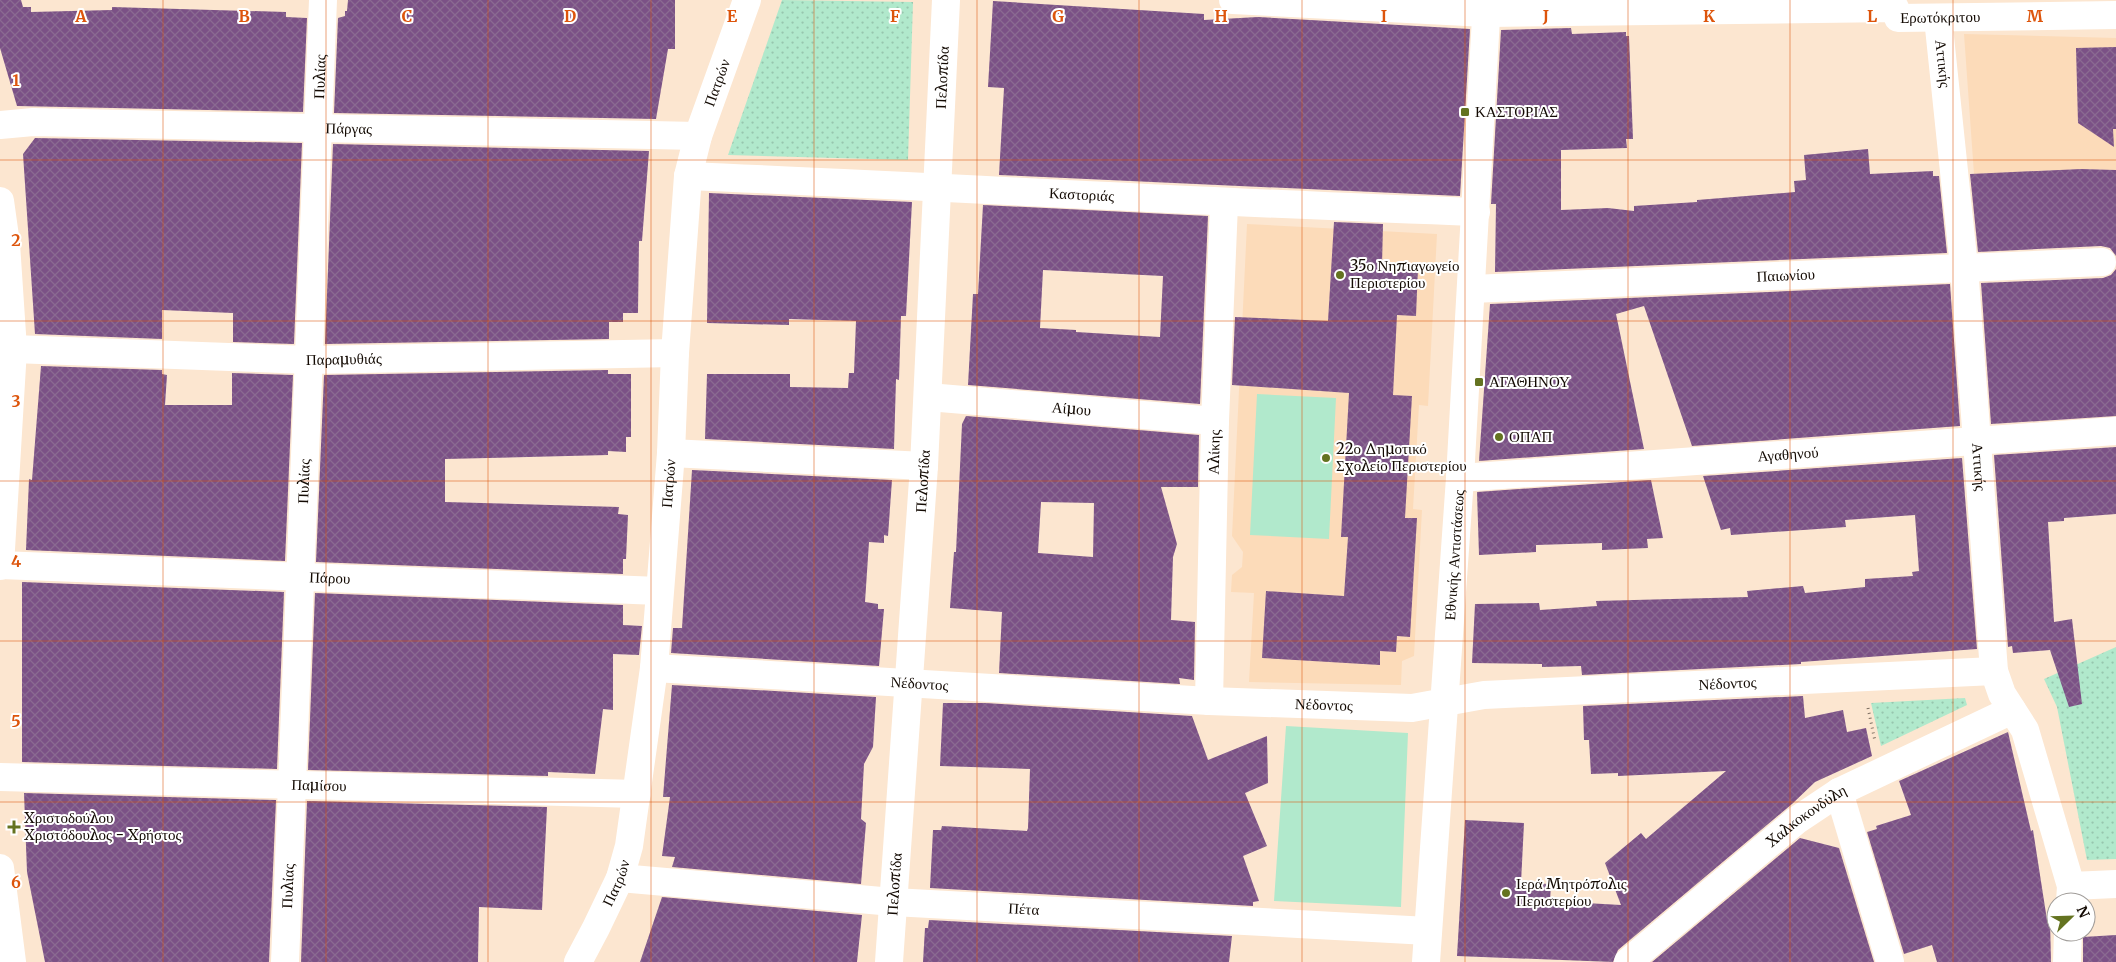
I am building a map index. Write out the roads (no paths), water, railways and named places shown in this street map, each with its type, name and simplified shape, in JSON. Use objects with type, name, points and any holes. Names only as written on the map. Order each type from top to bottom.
[{"type":"street","name":"Πυλίας","points":[[284,962],[323,0]]},
{"type":"street","name":"Πατρών","points":[[578,962],[620,878],[629,846],[654,668],[672,453],[675,353],[688,176],[698,136],[748,0]]},
{"type":"street","name":"Πελοπίδα","points":[[889,962],[924,466],[946,0]]},
{"type":"street","name":"Ερωτόκριτου","points":[[1233,0],[1486,6],[1895,4],[1898,18],[2116,15]]},
{"type":"street","name":"Εθνικής Αντιστάσεως","points":[[1426,962],[1460,478],[1486,6]]},
{"type":"street","name":"Αττικής","points":[[1938,18],[1964,267],[1994,671],[2002,694],[2025,730],[2069,892]]},
{"type":"street","name":"Πάργας","points":[[0,125],[33,122],[698,136]]},
{"type":"street","name":"Καστοριάς","points":[[688,176],[936,187],[1224,204],[1476,212]]},
{"type":"street","points":[[0,203],[6,244],[13,349],[4,443],[0,565]]},
{"type":"street","name":"Αλίκης","points":[[1209,701],[1215,421],[1224,204]]},
{"type":"street","name":"Παιωνίου","points":[[1471,289],[2102,262]]},
{"type":"street","name":"Παραμυθιάς","points":[[13,349],[309,360],[675,353]]},
{"type":"street","name":"Αίμου","points":[[928,397],[1215,421]]},
{"type":"street","name":"Αγαθηνού","points":[[1460,478],[2116,431]]},
{"type":"street","points":[[672,453],[924,466]]},
{"type":"street","name":"Πάρου","points":[[0,565],[659,591]]},
{"type":"street","name":"Νέδοντος","points":[[654,668],[1209,701],[1412,708],[1484,695],[1994,671]]},
{"type":"street","name":"Χαλκοκονδύλη","points":[[1628,962],[1797,820],[1839,792],[2012,710]]},
{"type":"street","name":"Παμίσου","points":[[0,777],[291,783],[637,794]]},
{"type":"street","points":[[1839,792],[1890,962]]},
{"type":"street","points":[[0,868],[12,962]]},
{"type":"street","name":"Πέτα","points":[[620,878],[893,902],[1428,931]]},
{"type":"street","points":[[2079,892],[2116,884]]},
{"type":"street","points":[[2067,962],[2068,942]]},
{"type":"place","name":"ΚΑΣΤΟΡΙΑΣ","points":[[1465,112]]},
{"type":"place","name":"35ο Νηπιαγωγείο Περιστερίου","points":[[1340,275]]},
{"type":"place","name":"ΑΓΑΘΗΝΟΥ","points":[[1479,382]]},
{"type":"place","name":"ΟΠΑΠ","points":[[1499,437]]},
{"type":"place","name":"22ο Δημοτικό Σχολείο Περιστερίου","points":[[1326,458]]},
{"type":"place","name":"Χριστοδούλου Χριστόδουλος - Χρήστος","points":[[14,827]]},
{"type":"place","name":"Ιερά Μητρόπολις Περιστερίου","points":[[1506,893]]}]
